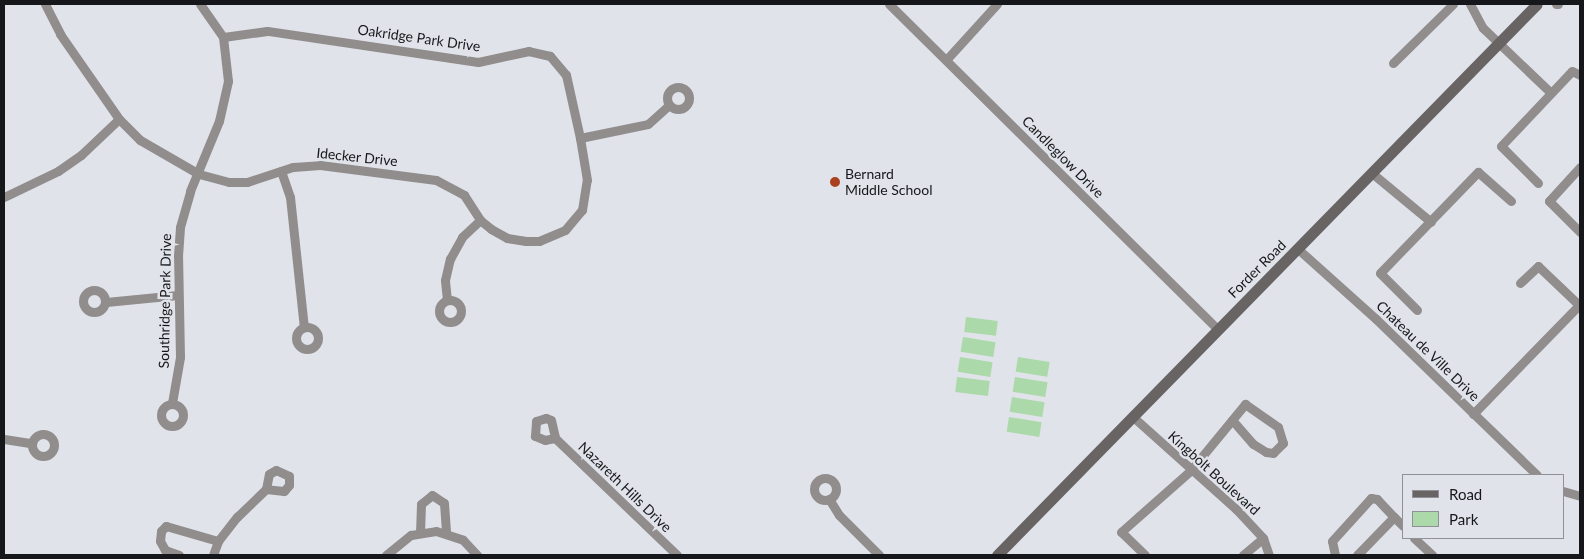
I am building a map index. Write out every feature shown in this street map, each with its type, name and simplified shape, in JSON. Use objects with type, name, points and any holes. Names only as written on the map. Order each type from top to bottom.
[{"type":"main road","name":"Forder Road","points":[[997,555],[1132,416],[1374,174],[1537,4]]},
{"type":"street","name":"Idecker Drive","points":[[45,4],[60,34],[119,119],[140,140],[199,174],[229,182],[247,182],[281,171],[320,165],[436,180],[464,195],[480,220],[507,238],[539,241],[565,230],[575,220],[586,198],[587,180],[580,138]]},
{"type":"street","name":"Southridge Park Drive","points":[[172,404],[180,357],[178,295],[180,227],[190,191],[199,174],[225,102],[228,82],[223,37],[200,4]]},
{"type":"street","name":"Candleglow Drive","points":[[889,4],[1218,330]]},
{"type":"street","points":[[946,60],[997,4]]},
{"type":"street","points":[[1393,63],[1454,4]]},
{"type":"street","points":[[1470,4],[1477,22],[1498,45],[1550,92]]},
{"type":"street","name":"Oakridge Park Drive","points":[[223,37],[266,31],[478,62],[539,51],[560,64],[566,75],[580,138]]},
{"type":"street","points":[[1538,183],[1501,146],[1550,92],[1572,71],[1580,75]]},
{"type":"street","points":[[580,138],[648,124],[669,105]]},
{"type":"street","points":[[4,197],[58,171],[80,155],[119,119]]},
{"type":"street","points":[[1580,167],[1549,201],[1580,232]]},
{"type":"street","points":[[281,171],[290,197],[304,327]]},
{"type":"street","points":[[1417,310],[1380,274],[1478,172],[1511,201]]},
{"type":"street","points":[[1374,174],[1430,222]]},
{"type":"street","points":[[447,300],[445,280],[450,259],[462,237],[480,220]]},
{"type":"street","name":"Chateau de Ville Drive","points":[[1298,249],[1536,474]]},
{"type":"street","points":[[1473,414],[1580,305],[1538,266],[1520,283]]},
{"type":"street","points":[[106,302],[178,295]]},
{"type":"street","points":[[1144,555],[1121,532],[1190,471],[1245,404],[1278,427],[1283,443],[1273,453],[1266,452],[1253,444],[1232,420]]},
{"type":"street","name":"Kingbolt Boulevard","points":[[1132,416],[1190,471],[1236,509],[1263,538],[1269,555]]},
{"type":"street","name":"Nazareth Hills Drive","points":[[555,438],[677,555]]},
{"type":"street","points":[[4,439],[30,443]]},
{"type":"street","points":[[213,555],[218,541],[255,496],[266,489]]},
{"type":"street","points":[[1564,490],[1580,496]]},
{"type":"street","points":[[420,534],[422,504],[432,495],[444,503],[446,533]]},
{"type":"street","points":[[1335,555],[1332,541],[1371,498],[1377,499],[1402,525]]},
{"type":"street","points":[[829,500],[839,515],[879,555]]},
{"type":"street","points":[[1357,555],[1394,517]]},
{"type":"street","points":[[179,555],[165,550],[160,541],[161,532],[166,526],[218,541]]},
{"type":"street","points":[[386,555],[411,535],[446,533],[463,540],[477,555]]},
{"type":"street","points":[[1243,555],[1263,538]]},
{"type":"street","points":[[1415,539],[1432,555]]},
{"type":"green space","points":[[966,317],[998,321],[996,336],[964,332]]},
{"type":"green space","points":[[963,337],[996,342],[993,357],[961,352]]},
{"type":"green space","points":[[960,357],[993,362],[990,377],[958,372]]},
{"type":"green space","points":[[1018,357],[1050,362],[1047,377],[1016,372]]},
{"type":"green space","points":[[957,377],[990,381],[988,396],[955,392]]},
{"type":"green space","points":[[1015,377],[1048,382],[1045,397],[1013,392]]},
{"type":"green space","points":[[1012,397],[1045,402],[1042,417],[1010,412]]},
{"type":"green space","points":[[1009,417],[1042,422],[1039,437],[1007,432]]},
{"type":"place","name":"Bernard Middle School","points":[[835,182]]}]
